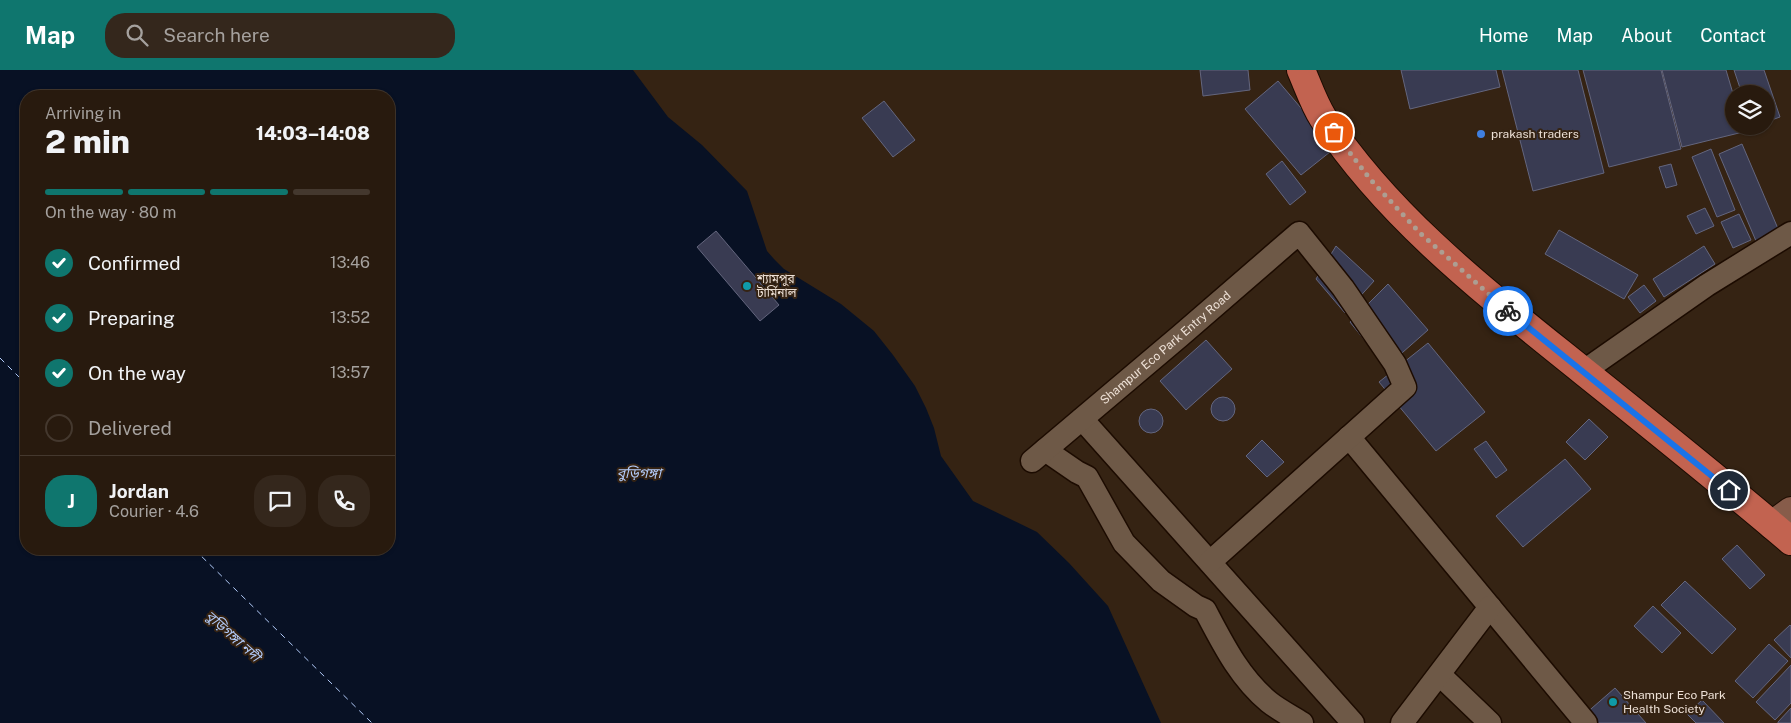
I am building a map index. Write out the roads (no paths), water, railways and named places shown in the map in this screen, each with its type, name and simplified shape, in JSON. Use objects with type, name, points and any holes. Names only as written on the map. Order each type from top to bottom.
[{"type":"highway","points":[[1301,70],[1322,117],[1370,179],[1420,233],[1507,310],[1785,526]]},
{"type":"street","name":"Shampur Eco Park Entry Road","points":[[1302,723],[1271,704],[1240,671],[1234,664],[1205,610],[1196,606],[1161,581],[1124,543],[1087,477],[1038,455],[1299,233],[1342,288],[1395,364],[1404,387],[1349,437]]},
{"type":"street","points":[[1584,371],[1707,284],[1791,233]]},
{"type":"street","points":[[1082,419],[1353,723]]},
{"type":"street","points":[[1210,562],[1349,437],[1586,723]]},
{"type":"street","points":[[1402,723],[1490,608]]},
{"type":"street","points":[[1440,675],[1490,723]]},
{"type":"water","name":"বুড়িগঙ্গা","points":[[0,70],[633,70],[668,117],[702,145],[747,191],[767,251],[774,259],[784,269],[841,304],[874,331],[893,355],[915,386],[926,408],[934,428],[941,456],[973,501],[1037,532],[1069,563],[1108,606],[1161,723],[0,723]]},
{"type":"place","name":"prakash traders","points":[[1481,134]]},
{"type":"place","name":"শ্যামপুর টার্মিনাল","points":[[747,286]]},
{"type":"place","name":"Shampur Eco Park Health Society","points":[[1613,702]]},
{"type":"water label","name":"বুড়িগঙ্গা নদী","points":[[233,636]]}]
